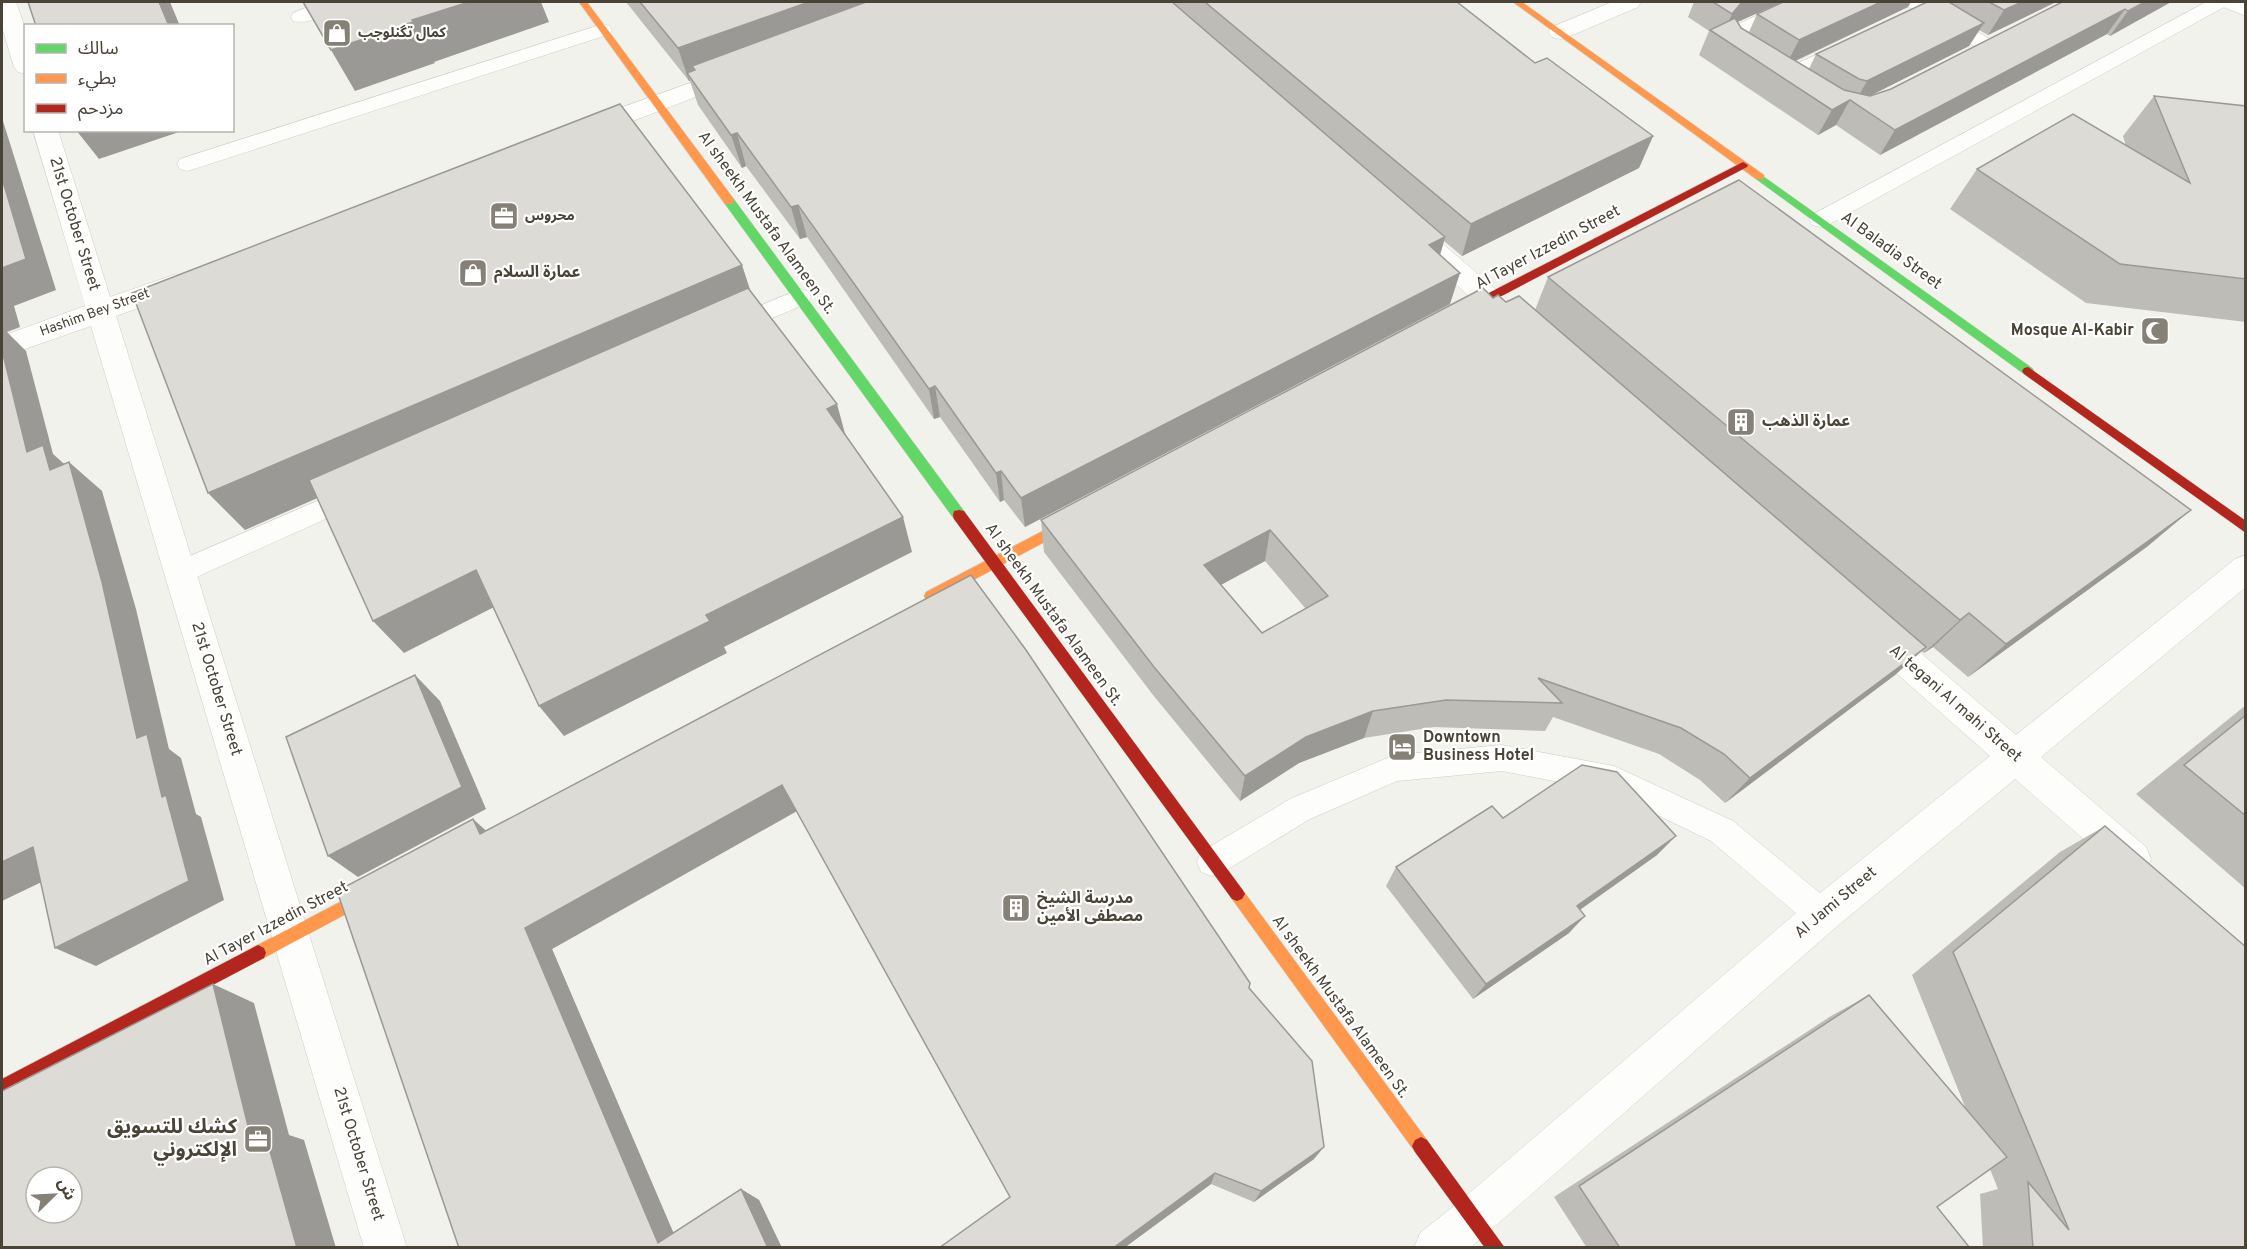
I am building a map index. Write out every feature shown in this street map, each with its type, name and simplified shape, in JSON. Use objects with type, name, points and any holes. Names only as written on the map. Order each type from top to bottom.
[{"type":"street","points":[[5,2],[24,61]]},
{"type":"street","name":"Al sheekh Mustafa Alameen St.","points":[[583,2],[1496,1248]]},
{"type":"street","name":"Al Baladia Street","points":[[1517,2],[2246,528]]},
{"type":"street","points":[[1560,32],[1630,2]]},
{"type":"street","points":[[2231,2],[2246,9]]},
{"type":"street","points":[[568,136],[756,66]]},
{"type":"street","name":"21st October Street","points":[[46,132],[386,1248]]},
{"type":"street","name":"Al Tayer Izzedin Street","points":[[1436,326],[1743,165]]},
{"type":"street","points":[[1408,228],[1533,337]]},
{"type":"street","name":"Hashim Bey Street","points":[[2,347],[201,274]]},
{"type":"street","points":[[921,601],[1089,512]]},
{"type":"street","name":"Al Jami Street","points":[[1435,1248],[1474,1217],[1822,915],[2246,568]]},
{"type":"street","name":"Al tegani Al mahi Street","points":[[1854,616],[2157,880]]},
{"type":"street","name":"Al Tayer Izzedin Street","points":[[2,1088],[396,879]]},
{"type":"lane","points":[[300,17],[325,7],[330,2]]},
{"type":"lane","points":[[1800,2],[1741,30],[1733,38],[1738,47],[1803,87]]},
{"type":"lane","points":[[1820,220],[2220,2]]},
{"type":"lane","points":[[1922,8],[1988,46]]},
{"type":"lane","points":[[187,164],[603,30]]},
{"type":"lane","points":[[1968,56],[2010,34]]},
{"type":"lane","points":[[1785,76],[1866,38]]},
{"type":"lane","points":[[713,336],[800,297]]},
{"type":"lane","points":[[181,572],[376,485]]},
{"type":"lane","points":[[1212,862],[1300,809],[1395,768],[1502,758],[1614,779],[1722,831],[1822,915]]},
{"type":"building","points":[[28,2],[159,2],[168,24],[35,24]]},
{"type":"building","points":[[303,2],[469,2],[331,50]]},
{"type":"building","points":[[640,2],[809,2],[678,48]]},
{"type":"building","points":[[866,2],[1172,2],[1445,237],[1429,245],[1460,273],[1021,498],[1001,471],[996,473],[935,386],[929,389],[798,205],[791,207],[737,133],[731,135],[687,73],[695,70],[692,66]]},
{"type":"building","points":[[1205,2],[1457,2],[1535,63],[1547,58],[1653,136],[1471,224]]},
{"type":"building","points":[[1713,2],[1742,2],[1732,14]]},
{"type":"building","points":[[1783,2],[1881,2],[1799,40],[1757,14]]},
{"type":"building","points":[[1927,2],[1949,2],[1984,23],[1867,81],[1859,79],[1816,54]]},
{"type":"building","points":[[1989,2],[2022,2],[2004,10]]},
{"type":"building","points":[[2062,2],[2145,2],[2128,11],[2125,9],[1895,130],[1850,100],[1832,110],[1710,30],[1735,18],[1741,28],[1844,90],[1870,96],[1891,89]]},
{"type":"building","points":[[2154,96],[2246,106],[2246,279],[2120,264],[1977,169],[2073,114],[2190,183]]},
{"type":"building","points":[[620,104],[742,265],[208,493],[132,293]]},
{"type":"building","points":[[2,178],[26,259],[2,268]]},
{"type":"building","name":"عمارة الذهب","points":[[1739,180],[2191,510],[2006,644],[1969,613],[1960,620],[1548,277]]},
{"type":"building","points":[[748,288],[837,404],[827,409],[903,517],[706,615],[710,621],[539,706],[476,570],[373,621],[309,480]]},
{"type":"building","points":[[1483,288],[1493,298],[1498,295],[1506,302],[1519,296],[1926,647],[1750,778],[1724,754],[1681,728],[1538,678],[1562,703],[1446,700],[1373,711],[1306,737],[1245,776],[1154,667],[1041,520]],"holes":[[[1270,530],[1328,596],[1262,633],[1204,565]]]},
{"type":"building","points":[[2,350],[27,452],[43,445],[50,470],[69,462],[102,582],[137,738],[147,734],[162,797],[166,795],[189,881],[55,948],[33,847],[2,862]]},
{"type":"building","points":[[971,575],[1026,650],[1250,983],[1249,988],[1312,1061],[1324,1147],[1261,1191],[1215,1173],[1113,1248],[939,1248],[1010,1197],[782,785],[525,928],[658,1243],[741,1189],[768,1248],[459,1248],[337,891],[473,819],[480,834]]},
{"type":"building","points":[[415,675],[462,787],[328,856],[286,737]]},
{"type":"building","points":[[2246,715],[2246,816],[2184,765]]},
{"type":"building","points":[[1582,765],[1617,772],[1676,836],[1577,906],[1585,916],[1486,984],[1396,867],[1492,806],[1503,818]]},
{"type":"building","points":[[2105,826],[2246,947],[2246,1248],[2033,1248],[2028,1182],[2069,1230],[1953,952]]},
{"type":"building","points":[[213,984],[250,1134],[263,1126],[297,1248],[2,1248],[2,1091]]},
{"type":"building","points":[[1869,995],[2007,1157],[1937,1207],[1970,1248],[1620,1248],[1579,1186]]},
{"type":"traffic: fast","points":[[1760,177],[2028,371]]},
{"type":"traffic: fast","points":[[729,201],[959,515]]},
{"type":"traffic: slow","points":[[583,2],[729,201]]},
{"type":"traffic: slow","points":[[1517,2],[1760,177]]},
{"type":"traffic: slow","points":[[931,596],[1081,516]]},
{"type":"traffic: slow","points":[[258,953],[382,887]]},
{"type":"traffic: slow","points":[[1237,894],[1421,1146]]},
{"type":"traffic: jam","points":[[1452,317],[1743,165]]},
{"type":"traffic: jam","points":[[2028,371],[2246,528]]},
{"type":"traffic: jam","points":[[959,515],[1237,894]]},
{"type":"traffic: jam","points":[[2,1088],[258,953]]},
{"type":"traffic: jam","points":[[1421,1146],[1496,1248]]},
{"type":"place","name":"كمال تگنلوجب","points":[[337,33]]},
{"type":"place","name":"محروس","points":[[504,216]]},
{"type":"place","name":"عمارة السلام","points":[[473,273]]},
{"type":"place","name":"Mosque Al-Kabir","points":[[2155,331]]},
{"type":"place","name":"عمارة الذهب","points":[[1741,422]]},
{"type":"place","name":"Downtown Business Hotel","points":[[1402,747]]},
{"type":"place","name":"مدرسة الشيخ مصطفى الأمين","points":[[1016,908]]},
{"type":"place","name":"كشك للتسويق الإلكتروني","points":[[258,1139]]}]
